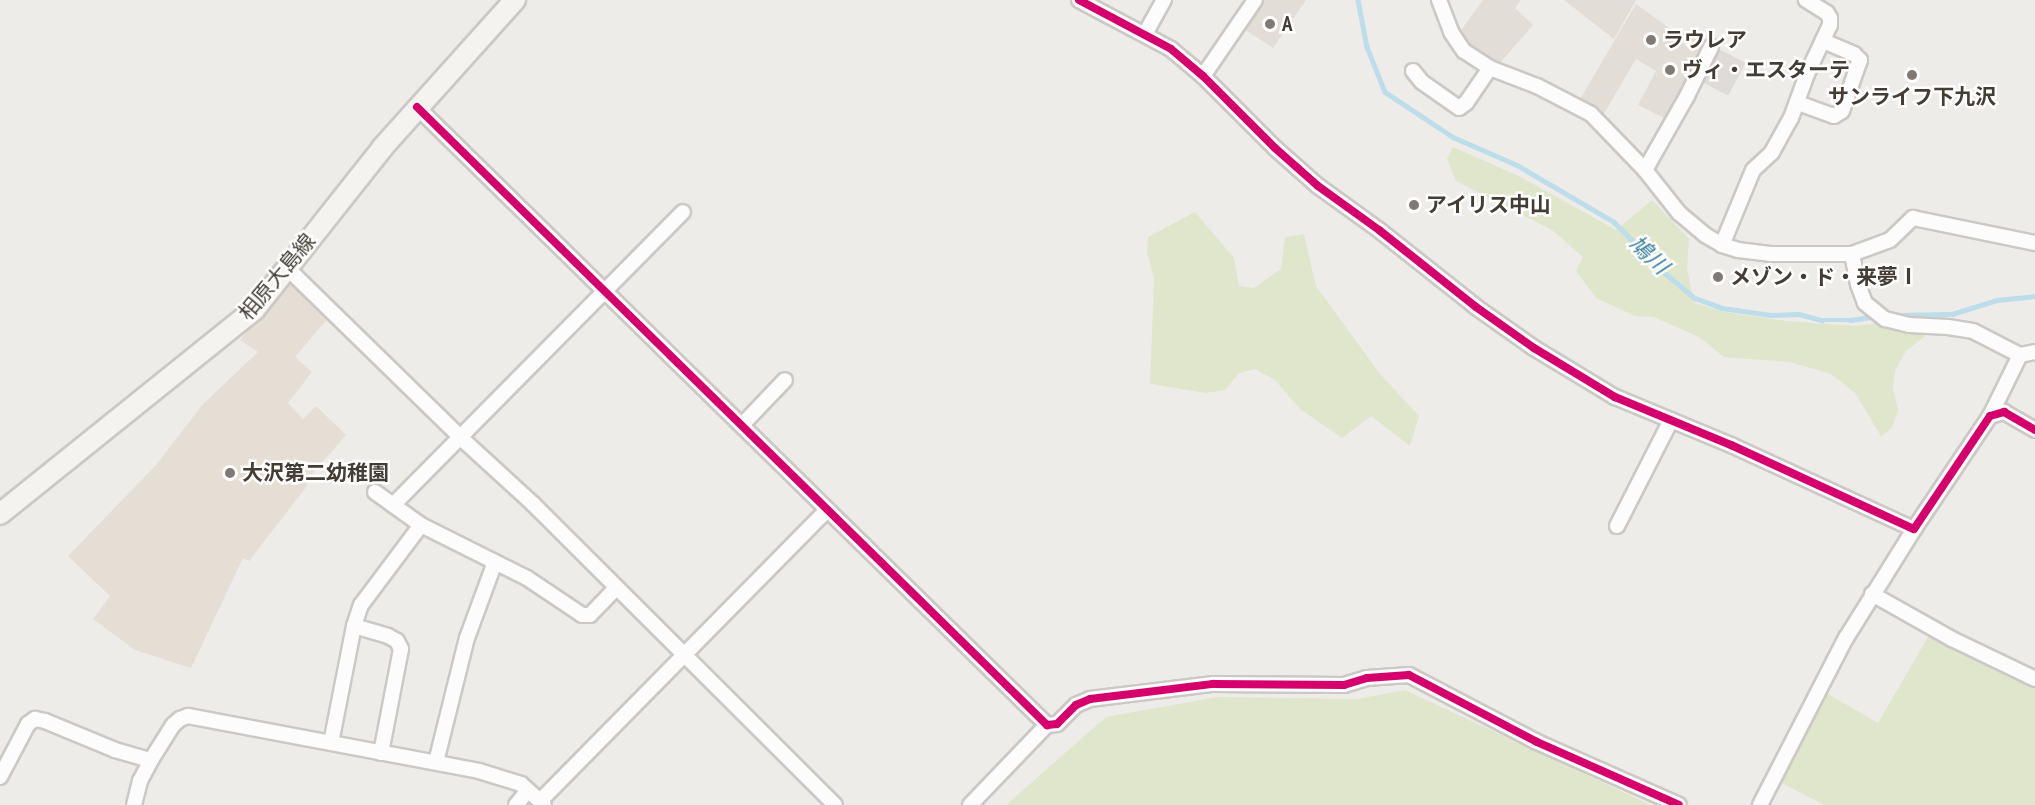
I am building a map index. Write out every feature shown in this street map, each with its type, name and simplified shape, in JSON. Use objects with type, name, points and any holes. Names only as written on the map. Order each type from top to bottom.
[{"type":"street","name":"相原大島線","points":[[0,514],[254,310],[417,107],[515,0]]},
{"type":"street","points":[[1079,0],[1171,49],[1203,76],[1275,148],[1318,186],[1476,307],[1602,390],[1914,529]]},
{"type":"street","points":[[1145,34],[1164,0]]},
{"type":"street","points":[[1203,76],[1256,0]]},
{"type":"street","points":[[1439,0],[1447,24],[1459,45],[1490,68],[1537,86],[1591,114],[1645,170],[1679,213],[1705,235],[1722,245],[1738,250],[1770,254],[1852,254],[1890,240],[1913,218],[2035,243]]},
{"type":"street","points":[[1722,245],[1753,170],[1772,152],[1798,104],[1807,74],[1823,41],[1830,18],[1827,13],[1806,0]]},
{"type":"street","points":[[1798,104],[1834,116],[1842,111],[1860,60],[1854,54],[1823,41]]},
{"type":"street","points":[[1645,170],[1687,96],[1711,47]]},
{"type":"street","points":[[1413,71],[1422,82],[1459,108],[1466,103],[1490,68]]},
{"type":"street","points":[[417,107],[1047,726]]},
{"type":"street","points":[[393,505],[682,212]]},
{"type":"street","points":[[1852,254],[1858,284],[1870,308],[1885,319],[1909,325],[1973,331],[2020,355],[2035,352]]},
{"type":"street","points":[[287,268],[461,438],[533,504],[615,589],[835,805]]},
{"type":"street","points":[[1760,805],[1841,648],[1872,594],[1990,416],[2020,355]]},
{"type":"street","points":[[742,425],[785,380]]},
{"type":"street","points":[[1990,416],[2004,412],[2035,430]]},
{"type":"street","points":[[1617,526],[1671,420]]},
{"type":"street","points":[[375,492],[421,525],[527,578],[582,615],[590,615],[615,589]]},
{"type":"street","points":[[134,805],[140,781],[151,760],[173,725],[180,718],[188,716],[479,771],[521,784],[542,803],[826,511]]},
{"type":"street","points":[[331,743],[354,626],[368,592],[421,525]]},
{"type":"street","points":[[436,762],[467,638],[495,562]]},
{"type":"street","points":[[1872,594],[1952,639],[2035,679]]},
{"type":"street","points":[[354,626],[388,636],[397,641],[401,649],[381,753]]},
{"type":"street","points":[[970,805],[1047,726],[1057,724],[1076,705],[1090,699],[1213,684],[1344,685],[1366,678],[1409,675],[1538,742],[1679,805]]},
{"type":"street","points":[[0,777],[28,724],[35,719],[115,750],[151,760]]},
{"type":"street","points":[[516,805],[528,790]]},
{"type":"shaded area","points":[[1261,0],[1306,0],[1273,48],[1242,28]]},
{"type":"shaded area","points":[[1483,0],[1521,0],[1515,8],[1533,25],[1498,65],[1476,53],[1459,33]]},
{"type":"shaded area","points":[[1564,0],[1636,0],[1614,39]]},
{"type":"shaded area","points":[[1636,4],[1676,33],[1673,40],[1679,28],[1707,44],[1668,120],[1638,105],[1656,71],[1636,59],[1602,117],[1579,101]]},
{"type":"shaded area","name":"ヴィ・エスターテ","points":[[1719,49],[1745,63],[1728,96],[1702,82]]},
{"type":"shaded area","name":"大沢第二幼稚園","points":[[290,281],[329,317],[295,357],[312,372],[288,403],[303,419],[316,406],[346,435],[306,481],[307,486],[249,561],[243,558],[191,668],[135,650],[93,619],[110,596],[68,556],[156,465],[203,404],[258,352],[240,340]]},
{"type":"green space","points":[[1453,147],[1521,177],[1616,230],[1652,200],[1689,239],[1687,268],[1694,303],[1724,312],[1786,321],[1854,326],[1911,319],[1929,333],[1906,351],[1895,371],[1893,388],[1898,410],[1892,428],[1881,436],[1855,393],[1831,374],[1790,362],[1724,357],[1699,337],[1654,317],[1635,316],[1596,298],[1576,271],[1583,257],[1552,230],[1456,181],[1447,159]]},
{"type":"green space","points":[[1195,212],[1234,258],[1239,286],[1254,288],[1281,269],[1285,237],[1304,234],[1316,286],[1380,374],[1419,416],[1410,446],[1371,416],[1342,438],[1300,409],[1275,380],[1255,369],[1239,373],[1225,390],[1206,393],[1150,384],[1154,279],[1147,252],[1148,237]]},
{"type":"green space","points":[[1931,632],[2035,686],[2035,805],[1824,805],[1778,781],[1823,691],[1878,723]]},
{"type":"green space","points":[[1405,690],[1651,805],[1006,805],[1106,717],[1217,697],[1357,699]]},
{"type":"waterway","name":"鳩川","points":[[1358,0],[1367,47],[1385,92],[1453,137],[1517,165],[1614,222],[1666,274],[1695,298],[1722,308],[1771,315],[1799,314],[1822,320],[1850,320],[1878,316]]},
{"type":"waterway","name":"鳩川","points":[[1892,315],[1952,314],[1997,300],[2035,296]]},
{"type":"cycle path","points":[[1079,0],[1171,49],[1203,76],[1275,148],[1318,186],[1379,230],[1476,307],[1534,348],[1615,397],[1731,445],[1914,529],[1990,416],[2004,412],[2035,430]]},
{"type":"cycle path","points":[[417,107],[1047,725],[1057,724],[1076,705],[1090,699],[1213,684],[1344,685],[1367,678],[1409,675],[1537,742],[1679,805]]},
{"type":"place","name":"A","points":[[1270,24]]},
{"type":"place","name":"ラウレア","points":[[1651,40]]},
{"type":"place","name":"ヴィ・エスターテ","points":[[1670,70]]},
{"type":"place","name":"サンライフ下九沢","points":[[1912,75]]},
{"type":"place","name":"アイリス中山","points":[[1414,205]]},
{"type":"place","name":"メゾン・ド・来夢Ⅰ","points":[[1718,277]]},
{"type":"place","name":"大沢第二幼稚園","points":[[230,473]]}]
